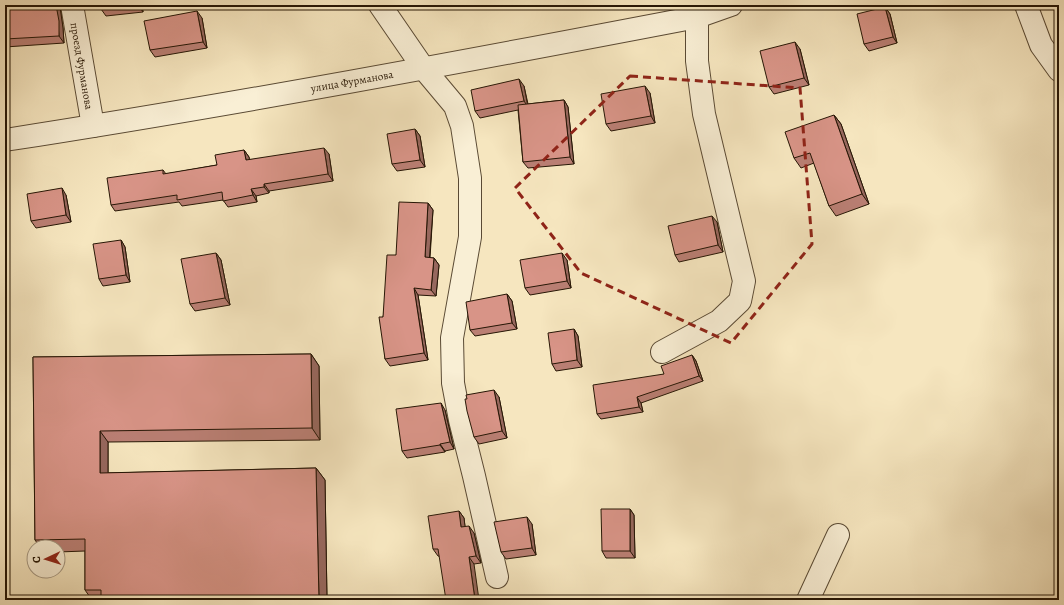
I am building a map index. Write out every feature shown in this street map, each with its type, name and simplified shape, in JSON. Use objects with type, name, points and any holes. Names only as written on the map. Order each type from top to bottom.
[{"type":"street","name":"проезд Фурманова","points":[[72,5],[92,126]]},
{"type":"street","points":[[380,5],[424,69],[455,106],[462,126],[470,178],[470,237],[452,338],[453,383],[460,420],[497,577]]},
{"type":"street","name":"улица Фурманова","points":[[5,140],[424,69],[696,11],[731,5]]},
{"type":"street","points":[[1026,5],[1041,45],[1059,70]]},
{"type":"street","points":[[662,352],[719,321],[740,301],[744,280],[704,114],[697,61],[696,11]]},
{"type":"street","points":[[808,600],[838,535]]},
{"type":"highlighted area","points":[[630,76],[800,88],[812,244],[731,343],[581,273],[515,188]]},
{"type":"building","points":[[5,5],[56,5],[59,21],[59,36],[5,39]]},
{"type":"building","points":[[101,5],[137,5],[101,9]]},
{"type":"building","points":[[885,7],[893,37],[864,44],[857,14]]},
{"type":"building","points":[[197,11],[203,42],[150,50],[144,21]]},
{"type":"building","points":[[795,42],[804,78],[769,87],[760,51]]},
{"type":"building","points":[[519,79],[524,101],[475,111],[471,90]]},
{"type":"building","points":[[645,86],[651,116],[606,124],[601,94]]},
{"type":"building","points":[[564,100],[570,157],[523,162],[518,105]]},
{"type":"building","points":[[834,115],[862,194],[829,206],[810,153],[794,158],[785,132]]},
{"type":"building","points":[[415,129],[420,160],[392,164],[387,134]]},
{"type":"building","points":[[324,148],[328,174],[264,184],[264,187],[251,189],[253,195],[223,201],[222,192],[177,200],[177,195],[111,205],[107,178],[163,170],[163,174],[217,165],[215,155],[244,150],[246,160]]},
{"type":"building","points":[[62,188],[66,215],[31,221],[27,194]]},
{"type":"building","points":[[399,202],[428,203],[425,257],[434,258],[431,290],[414,288],[424,353],[385,359],[379,317],[383,317],[387,255],[396,255]]},
{"type":"building","points":[[712,216],[718,245],[675,255],[668,226]]},
{"type":"building","points":[[121,240],[126,275],[99,279],[93,244]]},
{"type":"building","points":[[216,253],[225,298],[190,304],[181,259]]},
{"type":"building","points":[[562,253],[567,281],[525,288],[520,260]]},
{"type":"building","points":[[507,294],[512,323],[470,330],[466,302]]},
{"type":"building","points":[[574,329],[577,360],[552,364],[548,333]]},
{"type":"building","points":[[311,354],[312,428],[100,431],[100,473],[316,468],[319,600],[101,600],[101,590],[85,590],[85,539],[35,539],[33,357]]},
{"type":"building","points":[[692,355],[699,376],[637,397],[639,407],[597,414],[593,385],[664,374],[661,366]]},
{"type":"building","points":[[494,390],[502,431],[474,437],[467,411],[465,399],[467,399],[466,395]]},
{"type":"building","points":[[441,403],[450,442],[402,451],[396,409]]},
{"type":"building","points":[[601,509],[630,509],[630,551],[602,551]]},
{"type":"building","points":[[459,511],[461,527],[469,526],[476,556],[469,557],[475,600],[446,600],[438,549],[433,549],[428,516]]},
{"type":"building","points":[[527,517],[532,548],[501,552],[494,522]]}]
